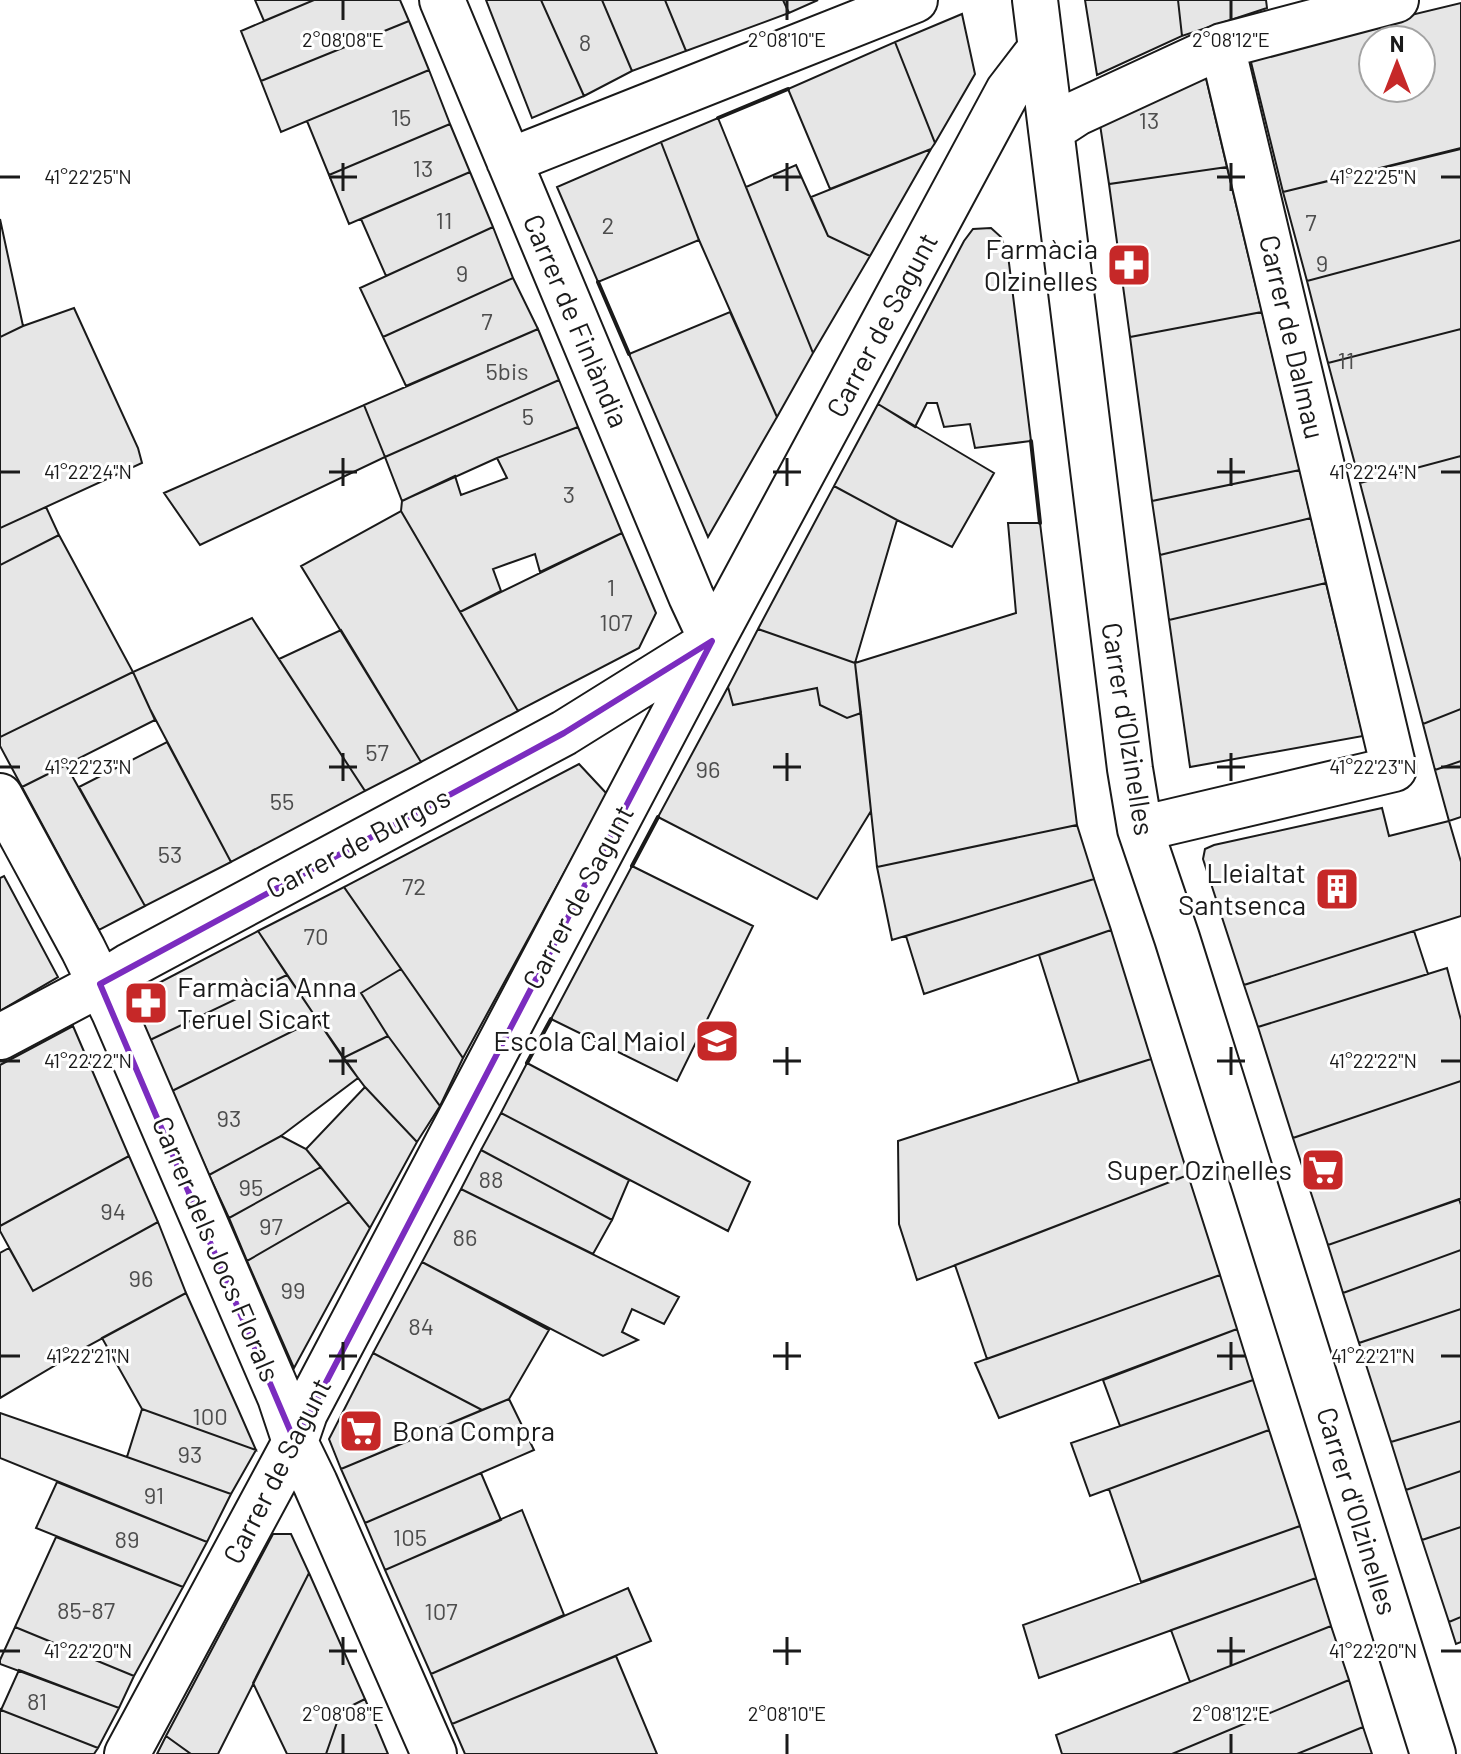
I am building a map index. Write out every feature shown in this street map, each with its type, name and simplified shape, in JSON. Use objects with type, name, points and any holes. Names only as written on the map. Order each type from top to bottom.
[{"type":"street","name":"Carrer de Finlàndia","points":[[442,0],[712,641]]},
{"type":"street","points":[[509,161],[915,0]]},
{"type":"street","name":"Carrer d'Olzinelles","points":[[1035,0],[1126,738],[1140,829],[1433,1754]]},
{"type":"street","points":[[1051,130],[1077,113],[1222,46],[1396,0]]},
{"type":"street","name":"Carrer de Dalmau","points":[[1140,829],[1394,769],[1222,46]]},
{"type":"street","name":"Carrer de Sagunt","points":[[127,1754],[295,1442],[305,1413],[712,641],[1008,91],[1041,48]]},
{"type":"street","name":"Carrer de Burgos","points":[[0,1037],[564,733],[712,641]]},
{"type":"street","name":"Carrer dels Jocs Florals","points":[[0,796],[100,984],[274,1382],[295,1442],[434,1754]]},
{"type":"highlighted area","points":[[712,641],[295,1442],[100,984],[564,733]]},
{"type":"building","points":[[255,0],[314,0],[264,21]]},
{"type":"building","points":[[314,0],[400,0],[409,21],[261,81],[241,31]]},
{"type":"building","points":[[486,0],[541,0],[584,96],[532,118]]},
{"type":"building","points":[[541,0],[602,0],[632,71],[584,96]]},
{"type":"building","points":[[602,0],[665,0],[686,51],[632,71]]},
{"type":"building","points":[[665,0],[783,0],[789,13],[686,51]]},
{"type":"building","points":[[783,0],[818,0],[789,13]]},
{"type":"building","points":[[1085,0],[1178,0],[1182,36],[1097,75]]},
{"type":"building","points":[[1178,0],[1266,0],[1267,8],[1182,36]]},
{"type":"building","points":[[1461,3],[1461,148],[1283,192],[1249,54],[1357,28],[1357,104],[1437,104],[1437,24],[1374,24]]},
{"type":"building","points":[[962,14],[975,74],[935,143],[895,42]]},
{"type":"building","points":[[409,21],[429,70],[281,132],[261,81]]},
{"type":"building","points":[[895,42],[935,143],[931,149],[830,189],[788,89]]},
{"type":"building","points":[[429,70],[450,124],[329,175],[307,121]]},
{"type":"building","points":[[1206,78],[1227,167],[1109,184],[1099,118]]},
{"type":"building","points":[[718,118],[813,353],[777,417],[699,240],[661,142]]},
{"type":"building","points":[[450,124],[470,172],[349,224],[329,175]]},
{"type":"building","points":[[661,142],[699,240],[598,282],[557,187]]},
{"type":"building","points":[[931,149],[870,256],[828,236],[811,197]]},
{"type":"building","points":[[1461,149],[1461,240],[1307,281],[1283,192]]},
{"type":"building","points":[[796,165],[828,236],[870,256],[813,353],[746,187]]},
{"type":"building","points":[[1227,167],[1262,312],[1130,337],[1109,184]]},
{"type":"building","points":[[470,172],[493,227],[386,276],[361,219]]},
{"type":"building","points":[[0,219],[23,326],[0,337]]},
{"type":"building","points":[[493,227],[513,278],[383,337],[360,288]]},
{"type":"building","points":[[991,228],[1001,237],[1008,255],[1031,441],[975,448],[970,424],[944,427],[937,403],[927,403],[915,427],[878,404],[964,241],[973,229]]},
{"type":"building","points":[[1461,240],[1461,329],[1328,363],[1307,281]]},
{"type":"building","points":[[513,278],[538,329],[406,386],[383,337]]},
{"type":"building","points":[[74,308],[142,463],[0,528],[0,337]]},
{"type":"building","points":[[730,312],[777,417],[708,537],[629,354]]},
{"type":"building","points":[[1262,312],[1300,470],[1152,501],[1130,337]]},
{"type":"building","points":[[538,329],[559,380],[385,457],[364,405]]},
{"type":"building","points":[[1461,329],[1461,456],[1360,483],[1328,363]]},
{"type":"building","points":[[559,380],[578,427],[497,458],[402,501],[385,457]]},
{"type":"building","points":[[878,404],[994,473],[952,547],[834,486]]},
{"type":"building","points":[[364,405],[385,457],[200,545],[164,493]]},
{"type":"building","points":[[578,427],[622,533],[540,572],[535,554],[493,569],[501,591],[460,612],[401,511],[402,501],[455,476],[461,495],[507,478],[497,458]]},
{"type":"building","points":[[1461,456],[1461,709],[1423,724],[1360,483]]},
{"type":"building","points":[[1300,470],[1311,518],[1160,555],[1152,501]]},
{"type":"building","points":[[834,486],[897,520],[855,663],[758,629]]},
{"type":"building","points":[[46,507],[59,535],[0,565],[0,528]]},
{"type":"building","points":[[401,511],[518,711],[421,762],[301,566]]},
{"type":"building","points":[[1311,518],[1326,583],[1169,620],[1160,555]]},
{"type":"building","points":[[1008,523],[1040,523],[1077,825],[877,867],[855,663],[1016,613]]},
{"type":"building","points":[[622,533],[656,613],[639,648],[518,711],[460,612]]},
{"type":"building","points":[[59,535],[133,672],[0,737],[0,565]]},
{"type":"building","points":[[1326,583],[1363,736],[1190,767],[1169,620]]},
{"type":"building","points":[[252,618],[365,791],[231,862],[133,672]]},
{"type":"building","points":[[758,629],[855,663],[861,713],[847,718],[820,705],[817,688],[733,705],[728,687]]},
{"type":"building","points":[[341,630],[421,762],[365,791],[279,659]]},
{"type":"building","points":[[133,672],[155,720],[22,787],[0,746],[0,737]]},
{"type":"building","points":[[728,687],[733,705],[817,688],[820,705],[847,718],[861,713],[871,811],[817,899],[658,817]]},
{"type":"building","points":[[1461,709],[1461,761],[1435,770],[1423,724]]},
{"type":"building","points":[[167,742],[231,862],[145,906],[79,787]]},
{"type":"building","points":[[1461,761],[1461,817],[1449,821],[1435,770]]},
{"type":"building","points":[[579,764],[607,794],[463,1058],[344,887]]},
{"type":"building","points":[[66,765],[145,906],[99,930],[22,787]]},
{"type":"building","name":"Lleialtat Santsenca","points":[[1382,808],[1389,836],[1449,821],[1461,862],[1461,916],[1244,985],[1203,859],[1205,849]]},
{"type":"building","points":[[1077,825],[1094,879],[892,940],[877,867]]},
{"type":"building","points":[[632,866],[753,926],[677,1081],[551,1019]]},
{"type":"building","points":[[4,876],[58,977],[0,1011],[0,878]]},
{"type":"building","points":[[1094,879],[1111,930],[924,994],[906,936]]},
{"type":"building","points":[[344,887],[401,969],[361,993],[388,1036],[343,1058],[258,931]]},
{"type":"building","points":[[1111,930],[1151,1059],[1079,1082],[1039,955]]},
{"type":"building","points":[[258,931],[287,975],[150,1040],[130,998]]},
{"type":"building","points":[[1414,931],[1428,974],[1258,1027],[1244,985]]},
{"type":"building","points":[[1447,968],[1461,1020],[1461,1081],[1293,1138],[1258,1027]]},
{"type":"building","points":[[401,969],[463,1058],[440,1106],[388,1036],[361,993]]},
{"type":"building","points":[[287,975],[317,1019],[172,1091],[150,1040]]},
{"type":"building","points":[[317,1019],[358,1078],[281,1136],[209,1175],[172,1091]]},
{"type":"building","points":[[73,1026],[129,1156],[0,1226],[0,1065]]},
{"type":"building","points":[[388,1036],[440,1106],[417,1142],[365,1087],[343,1058]]},
{"type":"building","points":[[1151,1059],[1188,1175],[917,1280],[899,1224],[898,1141]]},
{"type":"building","points":[[527,1063],[750,1182],[728,1231],[501,1113]]},
{"type":"building","points":[[1461,1081],[1461,1199],[1328,1245],[1293,1138]]},
{"type":"building","points":[[365,1087],[417,1142],[370,1228],[306,1149]]},
{"type":"building","points":[[501,1113],[629,1180],[612,1220],[481,1150]]},
{"type":"building","points":[[281,1136],[306,1149],[321,1167],[229,1218],[209,1175]]},
{"type":"building","points":[[481,1150],[612,1220],[593,1254],[461,1189]]},
{"type":"building","points":[[129,1156],[158,1222],[33,1291],[0,1226]]},
{"type":"building","points":[[321,1167],[349,1202],[247,1261],[229,1218]]},
{"type":"building","points":[[1188,1175],[1220,1275],[987,1359],[955,1265]]},
{"type":"building","points":[[461,1189],[679,1297],[664,1324],[632,1309],[622,1332],[638,1340],[603,1356],[422,1262]]},
{"type":"building","points":[[1459,1199],[1461,1250],[1343,1293],[1328,1245]]},
{"type":"building","points":[[349,1202],[370,1228],[294,1368],[247,1261]]},
{"type":"building","points":[[158,1222],[186,1293],[0,1398],[0,1253],[9,1248],[33,1291]]},
{"type":"building","points":[[1461,1250],[1461,1309],[1359,1343],[1343,1293]]},
{"type":"building","points":[[422,1262],[549,1330],[509,1399],[482,1410],[373,1353]]},
{"type":"building","points":[[1220,1275],[1237,1329],[999,1418],[975,1363]]},
{"type":"building","points":[[186,1293],[256,1450],[142,1409],[102,1338]]},
{"type":"building","points":[[1461,1309],[1461,1421],[1391,1442],[1359,1343]]},
{"type":"building","points":[[1237,1329],[1253,1380],[1120,1426],[1103,1380]]},
{"type":"building","points":[[373,1353],[482,1410],[341,1469],[329,1439]]},
{"type":"building","points":[[1253,1380],[1269,1430],[1090,1496],[1071,1443]]},
{"type":"building","points":[[509,1399],[534,1450],[365,1523],[341,1469]]},
{"type":"building","points":[[142,1409],[256,1450],[231,1494],[127,1457]]},
{"type":"building","points":[[0,1413],[231,1494],[207,1542],[0,1458]]},
{"type":"building","points":[[1461,1421],[1461,1471],[1406,1490],[1391,1442]]},
{"type":"building","points":[[1269,1430],[1300,1526],[1141,1582],[1109,1489]]},
{"type":"building","points":[[1461,1471],[1461,1527],[1422,1540],[1406,1490]]},
{"type":"building","points":[[481,1473],[501,1520],[385,1570],[365,1523]]},
{"type":"building","points":[[57,1482],[207,1542],[183,1587],[36,1528]]},
{"type":"building","points":[[522,1510],[564,1615],[431,1674],[385,1570]]},
{"type":"building","points":[[1300,1526],[1316,1578],[1039,1678],[1023,1625]]},
{"type":"building","points":[[1461,1527],[1461,1617],[1449,1622],[1422,1540]]},
{"type":"building","points":[[273,1534],[291,1534],[309,1573],[218,1754],[191,1754],[166,1736]]},
{"type":"building","points":[[56,1537],[183,1587],[134,1676],[15,1627]]},
{"type":"building","points":[[309,1573],[365,1699],[341,1711],[326,1754],[287,1754],[253,1683]]},
{"type":"building","points":[[1316,1578],[1331,1626],[1190,1682],[1171,1630]]},
{"type":"building","points":[[628,1588],[651,1641],[452,1724],[431,1674]]},
{"type":"building","points":[[1461,1617],[1461,1642],[1456,1644],[1449,1622]]},
{"type":"building","points":[[1331,1626],[1349,1680],[1172,1754],[1062,1754],[1056,1735]]},
{"type":"building","points":[[15,1627],[134,1676],[119,1708],[0,1664]]},
{"type":"building","points":[[616,1656],[657,1754],[465,1754],[452,1724]]},
{"type":"building","points":[[19,1670],[119,1708],[98,1748],[1,1710]]},
{"type":"building","points":[[1349,1680],[1363,1727],[1297,1754],[1172,1754]]},
{"type":"building","points":[[365,1699],[388,1754],[326,1754],[341,1711]]},
{"type":"building","points":[[0,1709],[98,1748],[94,1754],[0,1754]]},
{"type":"building","points":[[1363,1727],[1372,1754],[1297,1754]]},
{"type":"building","points":[[166,1736],[191,1754],[157,1754]]},
{"type":"wall","points":[[718,118],[788,89]]},
{"type":"wall","points":[[598,282],[629,354]]},
{"type":"wall","points":[[1031,441],[1040,523]]},
{"type":"wall","points":[[632,866],[658,817]]},
{"type":"wall","points":[[527,1063],[551,1019]]},
{"type":"place","name":"Farmàcia Olzinelles","points":[[1129,265]]},
{"type":"place","name":"Lleialtat Santsenca","points":[[1337,889]]},
{"type":"place","name":"Farmàcia Anna Teruel Sicart","points":[[146,1003]]},
{"type":"place","name":"Escola Cal Maiol","points":[[717,1041]]},
{"type":"place","name":"Super Ozinelles","points":[[1323,1170]]},
{"type":"place","name":"Bona Compra","points":[[361,1431]]}]
